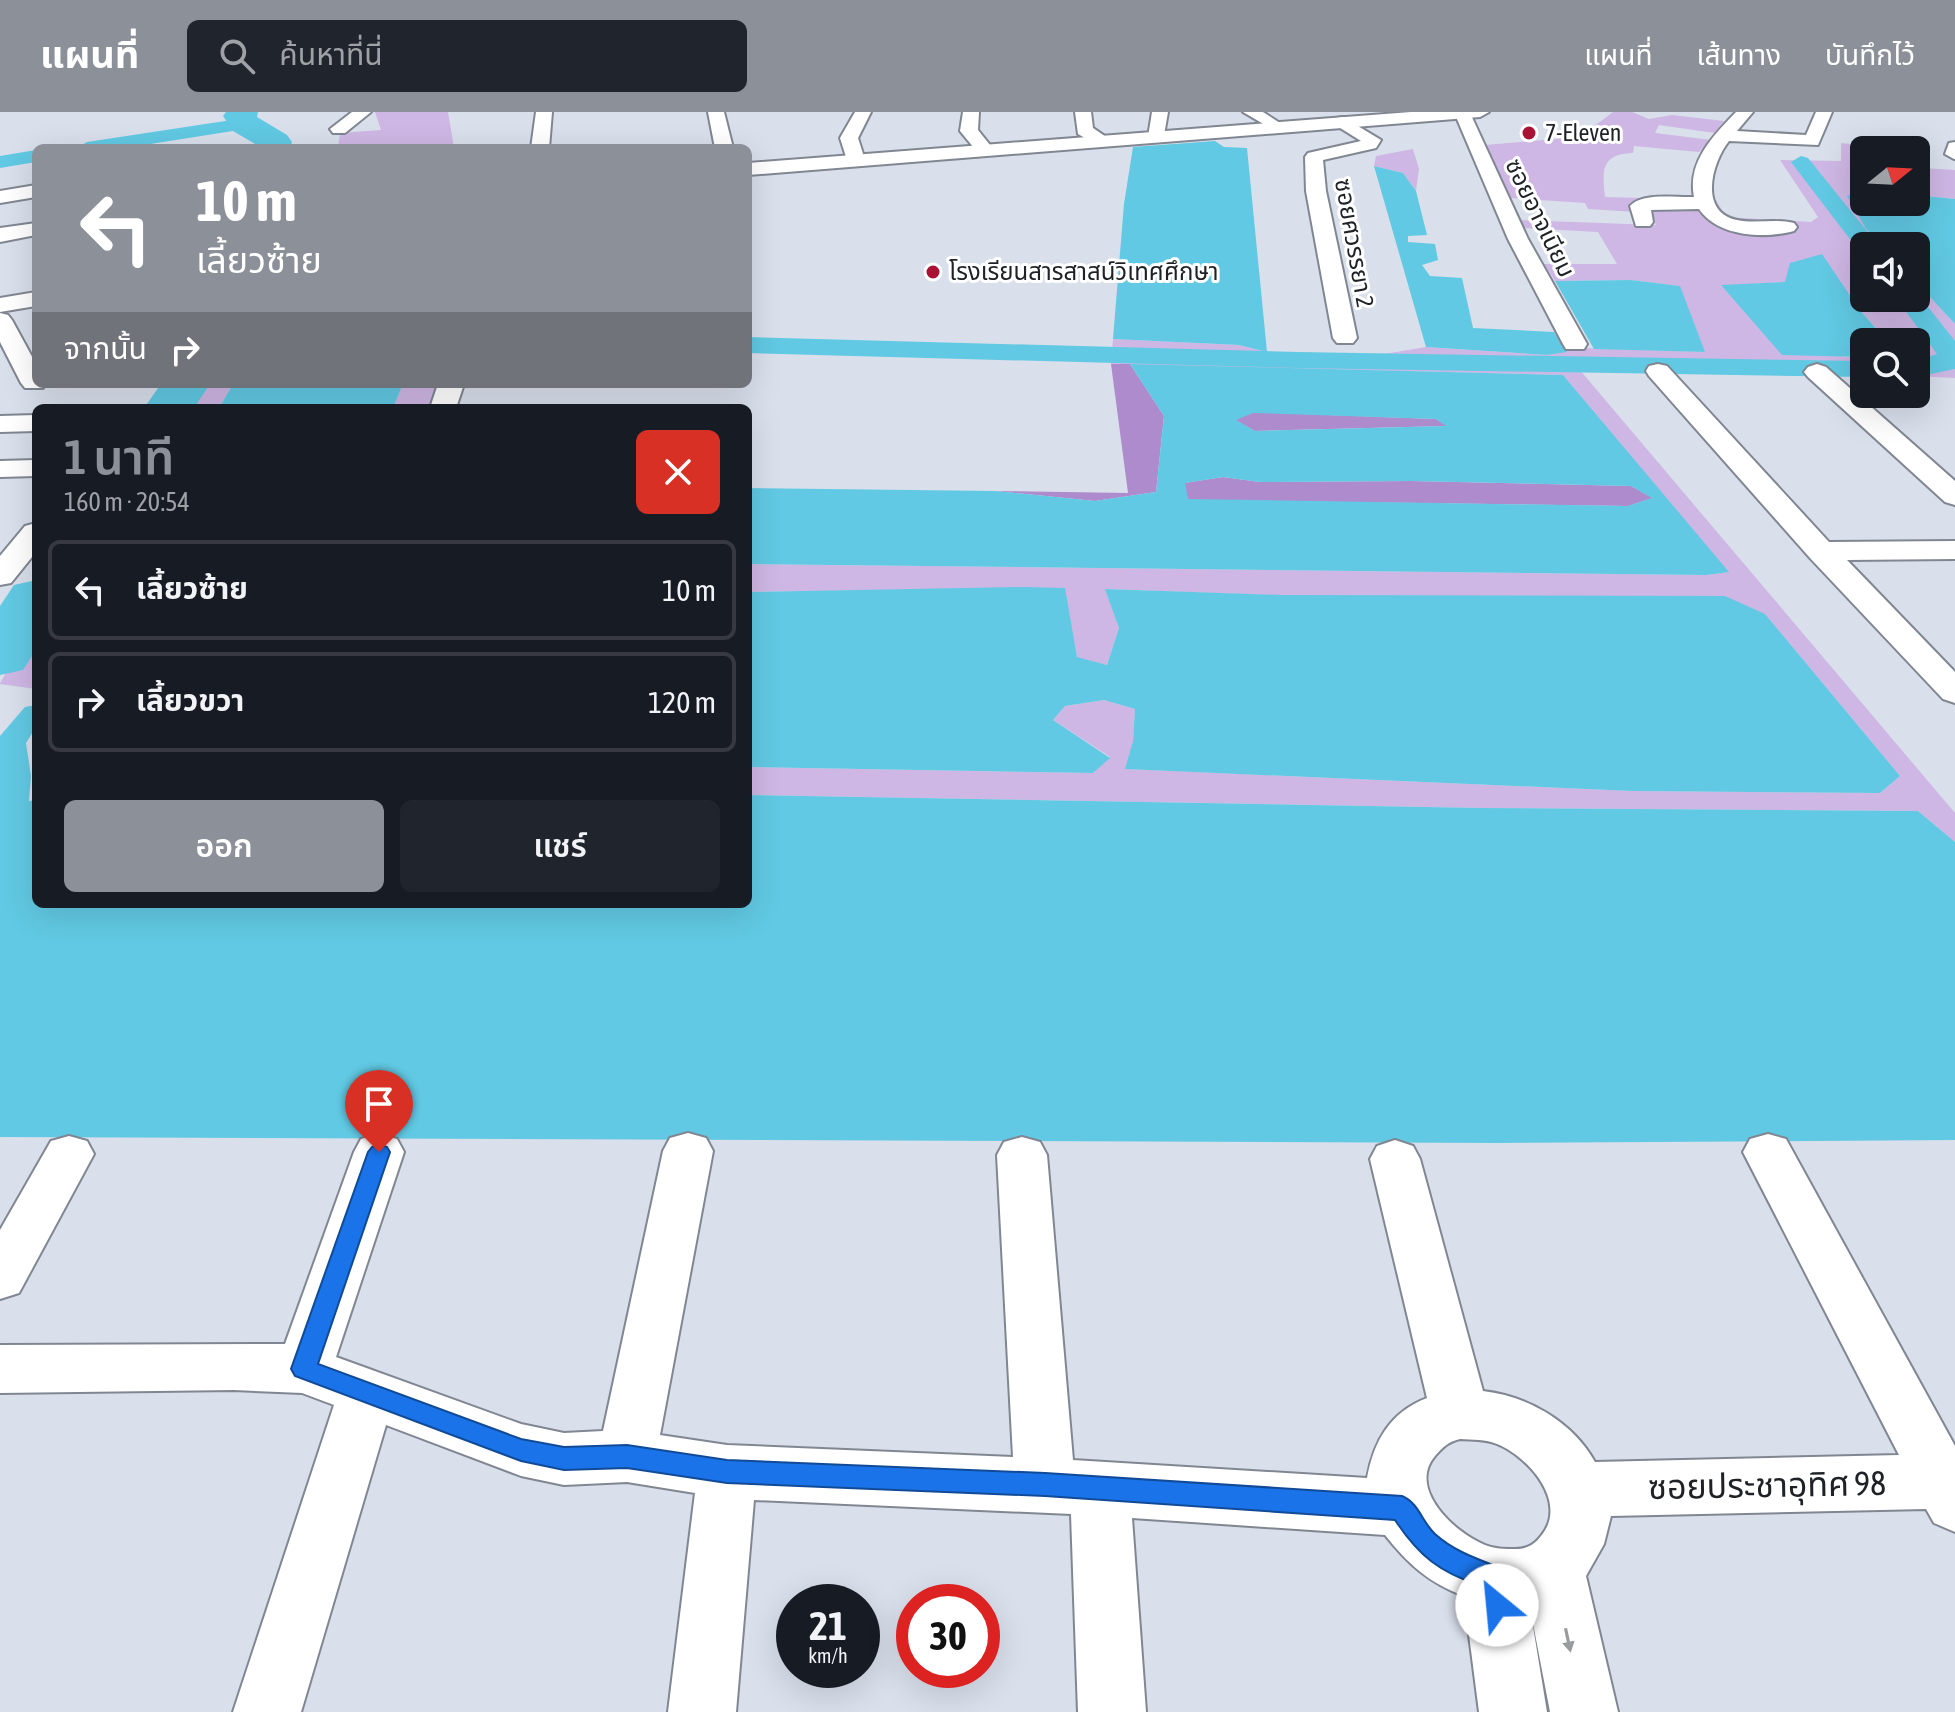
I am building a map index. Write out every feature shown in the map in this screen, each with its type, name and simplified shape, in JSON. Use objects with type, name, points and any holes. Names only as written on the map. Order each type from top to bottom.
[{"type":"street","points":[[339,129],[363,112]]},
{"type":"street","points":[[540,144],[544,112]]},
{"type":"street","points":[[716,112],[723,144]]},
{"type":"street","points":[[856,160],[849,138],[863,112]]},
{"type":"street","points":[[971,112],[969,131],[985,150]]},
{"type":"street","points":[[1083,112],[1084,130],[1103,141]]},
{"type":"street","points":[[1157,137],[1160,112]]},
{"type":"street","points":[[1315,112],[1345,120]]},
{"type":"street","points":[[1745,112],[1693,180],[1708,209],[1723,222],[1787,227]]},
{"type":"street","points":[[1725,135],[1812,141],[1824,112]]},
{"type":"street","points":[[1225,113],[1277,127],[1471,113]]},
{"type":"street","name":"ซอยอาจเนียม","points":[[1471,113],[1518,239],[1575,344]]},
{"type":"street","name":"ซอยศวรรยา 2","points":[[1345,120],[1372,140],[1370,144],[1314,157],[1316,191],[1345,338]]},
{"type":"street","points":[[752,169],[1157,137],[1248,121]]},
{"type":"street","points":[[0,197],[32,192]]},
{"type":"street","points":[[1643,222],[1640,206],[1644,204],[1706,203]]},
{"type":"street","points":[[0,235],[32,230]]},
{"type":"street","points":[[0,305],[32,300]]},
{"type":"street","points":[[0,320],[32,379]]},
{"type":"street","points":[[1658,371],[1821,551],[1955,692]]},
{"type":"street","points":[[1817,372],[1955,496]]},
{"type":"street","points":[[0,424],[32,423]]},
{"type":"street","points":[[0,469],[32,468]]},
{"type":"street","points":[[0,576],[32,537]]},
{"type":"street","points":[[1821,551],[1955,550]]},
{"type":"street","points":[[627,1456],[688,1151]]},
{"type":"street","points":[[304,1369],[379,1152]]},
{"type":"street","points":[[1768,1152],[1951,1488]]},
{"type":"street","points":[[0,1278],[69,1154]]},
{"type":"street","points":[[1022,1155],[1072,1486],[1112,1712]]},
{"type":"street","points":[[1395,1159],[1460,1414]]},
{"type":"street","points":[[0,1369],[234,1366],[304,1369],[521,1450],[564,1459],[627,1456],[727,1472],[1072,1486],[1402,1508]]},
{"type":"street","points":[[267,1712],[367,1393]]},
{"type":"street","points":[[1460,1414],[1498,1418],[1532,1434],[1560,1459],[1578,1490],[1583,1522],[1572,1550],[1523,1573],[1460,1567],[1424,1541],[1402,1508],[1395,1474],[1405,1444],[1428,1423],[1460,1414]]},
{"type":"street","points":[[702,1712],[727,1472]]},
{"type":"street","name":"ซอยประชาอุทิศ 98","points":[[1578,1490],[1951,1488]]},
{"type":"street","points":[[1513,1712],[1523,1573]]},
{"type":"street","points":[[1523,1573],[1584,1712]]},
{"type":"shaded area","points":[[375,112],[448,112],[453,144],[339,144],[340,133],[381,130]]},
{"type":"shaded area","points":[[1613,112],[1632,112],[1649,119],[1672,115],[1724,121],[1715,133],[1659,125],[1655,133],[1711,140],[1699,152],[1634,146],[1633,153],[1615,156],[1609,160],[1604,171],[1605,197],[1716,200],[1726,217],[1811,222],[1818,217],[1780,160],[1841,161],[1841,143],[1850,144],[1850,216],[1864,216],[1869,232],[1850,232],[1850,306],[1785,282],[1721,286],[1844,357],[1850,357],[1850,375],[1579,369],[1955,813],[1955,842],[1918,811],[1483,808],[752,795],[752,767],[1093,773],[1110,757],[1053,720],[1065,706],[1104,700],[1135,709],[1133,741],[1126,769],[1632,791],[1880,793],[1900,776],[1765,614],[1106,589],[1119,628],[1107,665],[1077,658],[1064,588],[752,592],[752,564],[1706,575],[1728,572],[1563,375],[1111,364],[1113,339],[1239,345],[1267,352],[1372,356],[1426,347],[1547,355],[1584,348],[1704,352],[1679,286],[1631,280],[1555,281],[1544,264],[1617,264],[1598,232],[1524,228],[1519,220],[1656,225],[1652,213],[1588,209],[1585,203],[1511,198],[1485,145],[1580,137]]},
{"type":"shaded area","points":[[1413,149],[1419,169],[1416,191],[1403,173],[1374,166],[1376,156]]},
{"type":"shaded area","points":[[1930,168],[1955,170],[1955,199],[1930,196]]},
{"type":"shaded area","points":[[1930,297],[1955,324],[1955,378],[1930,377],[1930,328],[1876,328],[1862,312],[1930,312]]},
{"type":"shaded area","points":[[1111,364],[1130,364],[1164,416],[1156,492],[1095,501],[995,491],[1128,493]]},
{"type":"shaded area","points":[[191,388],[231,388],[221,404],[180,404]]},
{"type":"shaded area","points":[[401,388],[442,388],[438,404],[395,404]]},
{"type":"shaded area","points":[[1253,412],[1436,419],[1447,426],[1255,431],[1235,420]]},
{"type":"shaded area","points":[[1223,477],[1260,482],[1411,481],[1631,486],[1653,498],[1628,506],[1188,500],[1184,483]]},
{"type":"shaded area","points":[[32,630],[32,688],[0,683]]},
{"type":"water","points":[[1215,141],[1224,147],[1247,148],[1267,352],[1239,345],[1113,339],[1124,204],[1133,147]]},
{"type":"water","points":[[1374,166],[1403,173],[1416,191],[1427,235],[1408,236],[1408,242],[1435,244],[1438,260],[1422,265],[1430,276],[1462,278],[1473,328],[1554,332],[1567,352],[1547,355],[1426,347]]},
{"type":"water","points":[[1930,196],[1955,199],[1955,324],[1930,297],[1930,232],[1869,232],[1859,216],[1930,216]]},
{"type":"water","points":[[1822,254],[1850,296],[1850,312],[1862,312],[1876,328],[1850,328],[1850,357],[1782,355],[1721,285],[1785,282],[1790,263]]},
{"type":"water","points":[[1631,280],[1680,286],[1705,352],[1594,349],[1555,281]]},
{"type":"water","points":[[1130,364],[1563,375],[1729,572],[1707,575],[752,564],[752,488],[995,491],[1095,501],[1156,492],[1164,416]],"holes":[[[1253,413],[1436,419],[1446,426],[1255,431],[1236,420]],[[1223,477],[1260,482],[1411,481],[1631,486],[1652,498],[1628,506],[1188,499],[1185,483]]]},
{"type":"water","points":[[231,388],[401,388],[395,404],[221,404]]},
{"type":"water","points":[[1065,588],[1077,657],[1107,665],[1119,628],[1105,589],[1282,595],[1725,596],[1765,614],[1900,776],[1880,793],[1632,791],[1125,769],[1133,741],[1135,709],[1104,700],[1065,706],[1053,720],[1110,758],[1093,773],[752,767],[752,592]]},
{"type":"water","points":[[32,706],[32,733],[26,743],[31,776],[29,801],[32,801],[32,908],[752,908],[752,795],[1483,808],[1918,811],[1955,842],[1955,1140],[1499,1143],[0,1137],[0,736],[25,707]]},
{"type":"waterway","points":[[242,112],[239,116],[245,124],[274,144]]},
{"type":"waterway","points":[[113,144],[245,124]]},
{"type":"waterway","points":[[0,162],[32,157]]},
{"type":"waterway","points":[[1801,162],[1856,232]]},
{"type":"waterway","points":[[1919,312],[1951,354],[1945,363],[1930,366]]},
{"type":"waterway","points":[[752,345],[1297,360],[1850,369]]},
{"type":"waterway","points":[[172,404],[183,388]]},
{"type":"waterway","points":[[0,656],[32,604]]},
{"type":"place","name":"7-Eleven","points":[[1529,133]]},
{"type":"place","name":"โรงเรียนสารสาสน์วิเทศศึกษา","points":[[933,272]]},
{"type":"route","points":[[379,1152],[304,1369],[521,1450],[564,1459],[627,1456],[727,1472],[1045,1485],[1402,1508],[1424,1541],[1460,1567],[1493,1578],[1497,1605]]}]
